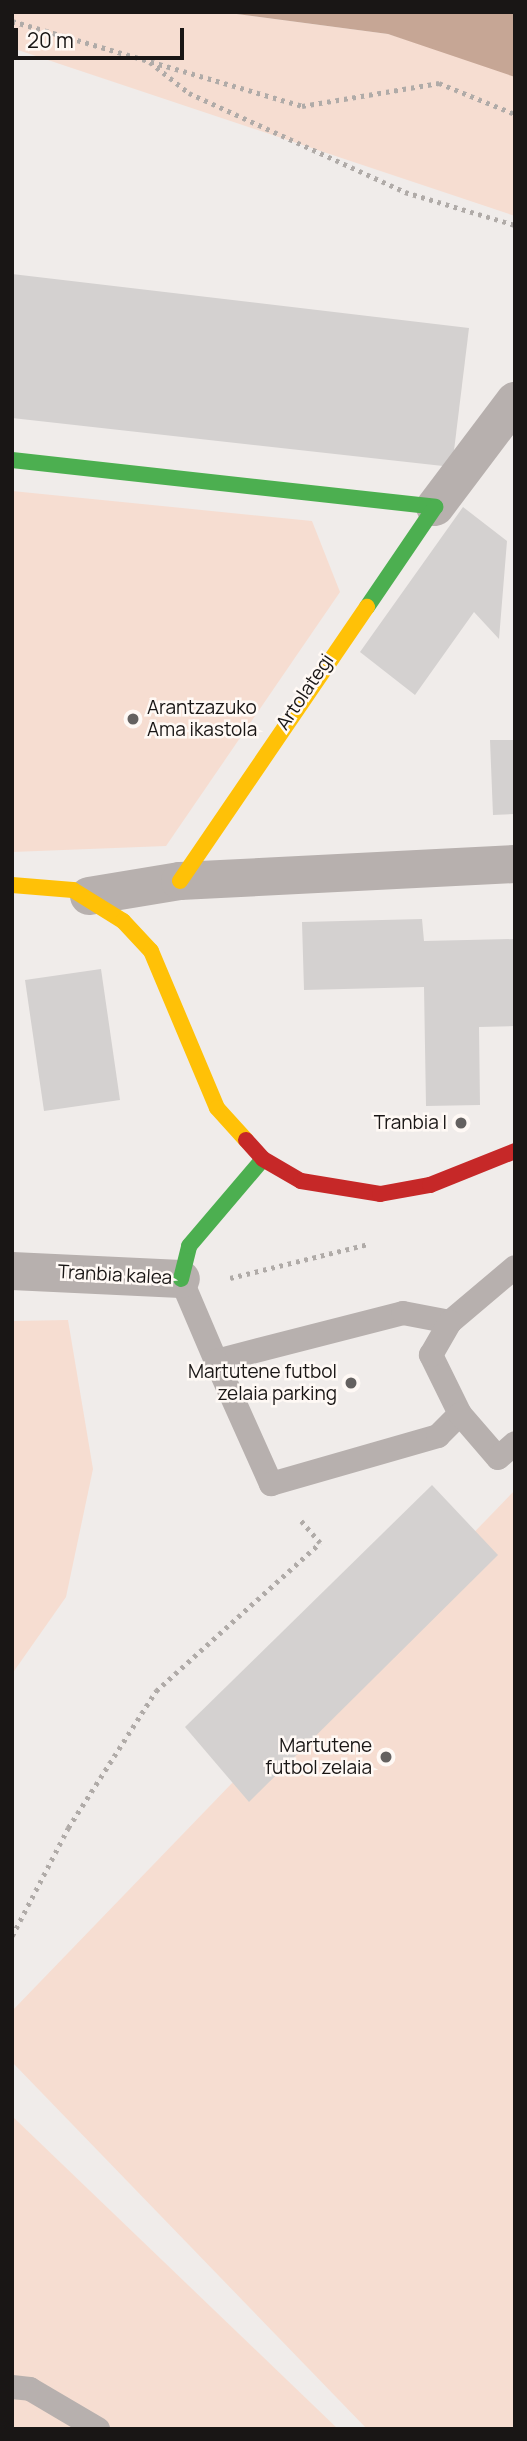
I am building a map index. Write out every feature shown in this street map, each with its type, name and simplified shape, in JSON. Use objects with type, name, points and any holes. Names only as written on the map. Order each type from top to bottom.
[{"type":"street","name":"Artolategi","points":[[180,881],[435,506],[515,401]]},
{"type":"street","points":[[12,460],[435,506]]},
{"type":"street","points":[[12,885],[44,884],[89,896],[180,881],[515,864]]},
{"type":"street","points":[[89,896],[151,951],[217,1108],[263,1159],[331,1191],[380,1194],[430,1185],[515,1151]]},
{"type":"street","name":"Tranbia kalea","points":[[12,1271],[181,1279],[189,1246],[263,1159]]},
{"type":"lane","points":[[515,1267],[450,1322],[431,1355],[460,1414],[498,1458],[515,1443]]},
{"type":"lane","points":[[181,1279],[271,1485],[438,1436],[460,1414]]},
{"type":"lane","points":[[216,1361],[403,1312],[450,1322]]},
{"type":"lane","points":[[12,2386],[30,2389],[99,2429]]},
{"type":"path","points":[[12,21],[302,106],[439,83],[515,114]]},
{"type":"path","points":[[147,60],[189,93],[405,192],[515,225]]},
{"type":"path","points":[[181,1279],[209,1282],[293,1266],[383,1240]]},
{"type":"path","points":[[12,1936],[68,1828],[156,1691],[320,1543],[271,1485]]},
{"type":"shaded area","points":[[12,12],[221,12],[388,34],[488,65],[515,77],[515,216],[12,48]]},
{"type":"shaded area","points":[[221,12],[515,12],[515,77],[388,34]]},
{"type":"shaded area","name":"Arantzazuko Ama ikastola","points":[[12,491],[312,521],[340,592],[166,846],[12,852]]},
{"type":"shaded area","points":[[68,1320],[93,1469],[66,1597],[12,1674],[12,1321]]},
{"type":"shaded area","name":"Martutene futbol zelaia","points":[[515,1490],[515,2429],[367,2429],[12,2062],[12,2011]]},
{"type":"shaded area","points":[[12,2116],[338,2429],[12,2429]]},
{"type":"building","points":[[12,274],[469,328],[452,467],[12,418]]},
{"type":"building","points":[[463,507],[507,541],[499,639],[474,612],[415,695],[360,652]]},
{"type":"building","points":[[490,740],[515,740],[515,814],[493,815]]},
{"type":"building","points":[[422,919],[424,941],[515,939],[515,1026],[479,1027],[480,1105],[426,1106],[424,987],[304,990],[302,922]]},
{"type":"building","points":[[101,969],[120,1100],[44,1111],[25,980]]},
{"type":"building","points":[[432,1485],[498,1555],[249,1802],[185,1727]]},
{"type":"traffic: fast","points":[[12,460],[435,507],[367,607]]},
{"type":"traffic: fast","points":[[181,1279],[189,1246],[263,1159]]},
{"type":"traffic: slow","points":[[180,881],[367,607]]},
{"type":"traffic: slow","points":[[12,885],[73,890],[123,921],[151,951],[217,1108],[246,1140]]},
{"type":"traffic: jam","points":[[246,1140],[263,1159],[301,1181],[380,1194],[430,1185],[515,1151]]},
{"type":"place","name":"Arantzazuko Ama ikastola","points":[[133,719]]},
{"type":"place","name":"Tranbia I","points":[[461,1123]]},
{"type":"place","name":"Martutene futbol zelaia parking","points":[[351,1383]]},
{"type":"place","name":"Martutene futbol zelaia","points":[[386,1757]]}]
